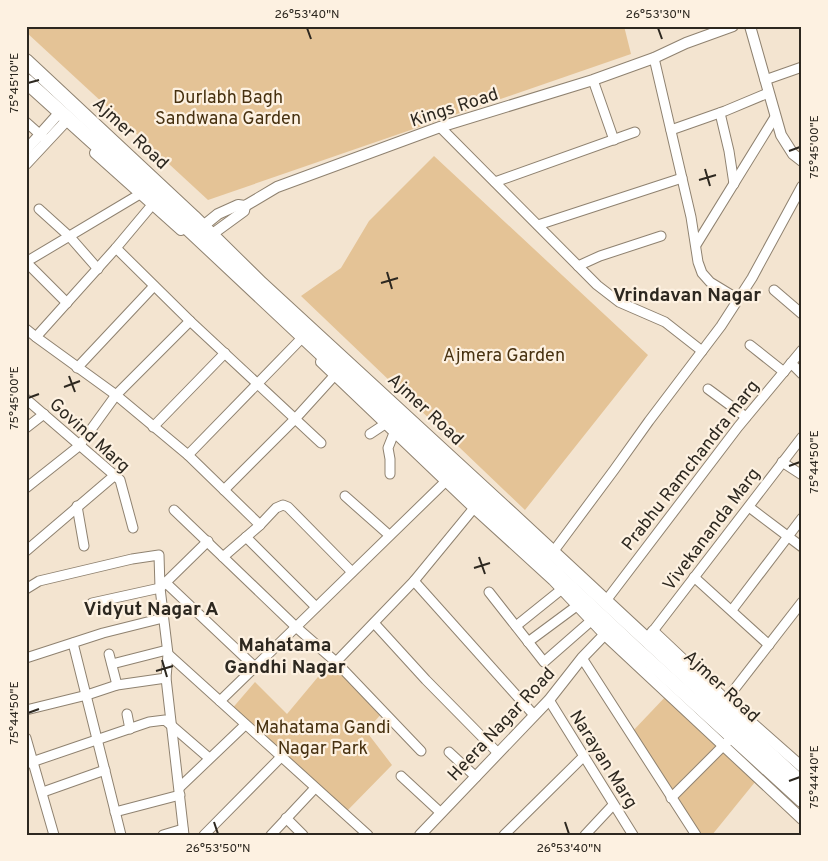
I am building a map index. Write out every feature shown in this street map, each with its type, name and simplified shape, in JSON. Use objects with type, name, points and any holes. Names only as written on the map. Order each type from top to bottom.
[{"type":"highway","name":"Ajmer Road","points":[[26,61],[199,237],[612,625],[728,742],[802,800]]},
{"type":"highway","name":"Ajmer Road","points":[[26,82],[62,118],[199,237],[553,552],[605,602],[612,625]]},
{"type":"highway","name":"Ajmer Road","points":[[612,625],[650,636],[802,784]]},
{"type":"street","name":"Kings Road","points":[[199,237],[218,214],[238,205],[245,206],[277,187],[440,127],[593,80],[733,26]]},
{"type":"street","points":[[750,26],[781,135],[802,162]]},
{"type":"street","points":[[654,58],[692,217],[698,262],[702,273],[710,282],[738,299]]},
{"type":"street","points":[[765,80],[802,67]]},
{"type":"street","points":[[593,80],[614,140]]},
{"type":"street","points":[[26,89],[62,118],[152,205],[199,237],[334,376],[562,589],[592,620],[612,625]]},
{"type":"street","points":[[671,130],[720,113],[768,92]]},
{"type":"street","points":[[720,113],[734,184]]},
{"type":"street","points":[[696,245],[775,117]]},
{"type":"street","points":[[26,164],[44,138],[62,118]]},
{"type":"street","points":[[26,122],[44,138]]},
{"type":"street","points":[[440,127],[597,285],[619,302],[664,322],[702,351]]},
{"type":"street","points":[[494,182],[636,132]]},
{"type":"street","points":[[26,150],[44,138]]},
{"type":"street","points":[[538,225],[682,178]]},
{"type":"street","points":[[553,552],[702,351],[738,299],[752,278],[802,186]]},
{"type":"street","points":[[66,303],[26,262],[140,194]]},
{"type":"street","points":[[36,337],[98,269],[152,205]]},
{"type":"street","points":[[39,209],[70,237],[98,269]]},
{"type":"street","points":[[578,266],[600,256],[661,236]]},
{"type":"street","points":[[116,248],[320,443]]},
{"type":"street","points":[[77,368],[154,286]]},
{"type":"street","points":[[774,290],[802,314]]},
{"type":"street","points":[[26,488],[79,446],[116,395],[190,320]]},
{"type":"street","points":[[26,328],[77,368],[116,395],[188,455],[260,525]]},
{"type":"street","points":[[188,455],[256,383],[299,341]]},
{"type":"street","points":[[750,345],[784,372]]},
{"type":"street","name":"Prabhu Ramchandra marg","points":[[605,602],[746,417],[802,350]]},
{"type":"street","points":[[153,427],[225,354]]},
{"type":"street","points":[[791,363],[802,374]]},
{"type":"street","points":[[224,490],[295,419],[334,376]]},
{"type":"street","points":[[708,389],[746,417]]},
{"type":"street","name":"Govind Marg","points":[[26,399],[120,480],[133,528]]},
{"type":"street","points":[[26,428],[44,414]]},
{"type":"street","points":[[370,434],[385,424]]},
{"type":"street","points":[[390,474],[388,448],[394,432]]},
{"type":"street","name":"Vivekananda Marg","points":[[650,636],[802,437]]},
{"type":"street","points":[[782,462],[802,475]]},
{"type":"street","points":[[26,551],[115,475]]},
{"type":"street","points":[[220,701],[446,481]]},
{"type":"street","points":[[345,496],[389,535]]},
{"type":"street","points":[[223,557],[260,525],[276,508],[282,505],[288,507],[352,572]]},
{"type":"street","points":[[77,506],[84,546]]},
{"type":"street","points":[[749,507],[802,547]]},
{"type":"street","points":[[336,662],[414,580],[474,508]]},
{"type":"street","points":[[174,510],[296,627],[336,662],[422,751]]},
{"type":"street","points":[[732,610],[802,518]]},
{"type":"street","points":[[246,537],[316,607]]},
{"type":"street","points":[[92,603],[162,585],[208,541]]},
{"type":"street","points":[[26,589],[39,581],[132,559],[159,555],[163,618],[168,652],[166,678],[180,791],[183,832],[163,835]]},
{"type":"street","points":[[694,577],[769,645]]},
{"type":"street","points":[[414,580],[534,715]]},
{"type":"street","points":[[162,585],[255,667]]},
{"type":"street","points":[[516,626],[562,589]]},
{"type":"street","points":[[489,592],[544,662],[592,620]]},
{"type":"street","points":[[726,700],[802,602]]},
{"type":"street","points":[[528,642],[578,605]]},
{"type":"street","points":[[26,658],[103,633],[163,618]]},
{"type":"street","points":[[374,623],[426,680],[498,753]]},
{"type":"street","name":"Heera Nagar Road","points":[[420,835],[548,700],[612,625]]},
{"type":"street","points":[[650,636],[801,765]]},
{"type":"street","points":[[73,643],[121,833],[110,835]]},
{"type":"street","points":[[112,664],[168,652]]},
{"type":"street","points":[[168,652],[245,725],[368,835]]},
{"type":"street","points":[[109,654],[117,685]]},
{"type":"street","points":[[582,658],[696,835]]},
{"type":"street","points":[[26,710],[87,695],[117,685],[166,678]]},
{"type":"street","name":"Narayan Marg","points":[[548,700],[633,835]]},
{"type":"street","points":[[127,714],[130,729]]},
{"type":"street","points":[[30,763],[149,722],[165,720],[209,758]]},
{"type":"street","points":[[116,812],[180,791],[209,758],[245,725]]},
{"type":"street","points":[[26,738],[30,763],[42,792],[54,835]]},
{"type":"street","points":[[671,798],[728,742],[802,819]]},
{"type":"street","points":[[449,752],[476,777]]},
{"type":"street","points":[[204,835],[281,757]]},
{"type":"street","points":[[504,835],[584,757]]},
{"type":"street","points":[[42,792],[106,770]]},
{"type":"street","points":[[401,776],[441,812]]},
{"type":"street","points":[[271,835],[315,788]]},
{"type":"street","points":[[584,835],[613,805]]},
{"type":"street","points":[[286,818],[303,835]]},
{"type":"green space","name":"Durlabh Bagh Sandwana Garden","points":[[26,26],[624,26],[631,54],[208,200],[26,32]]},
{"type":"green space","name":"Ajmera Garden","points":[[434,156],[648,355],[525,510],[301,296],[341,268],[369,221]]},
{"type":"green space","name":"Mahatama Gandi Nagar Park","points":[[333,659],[383,712],[366,731],[392,765],[344,814],[230,711],[255,682],[287,714]]},
{"type":"green space","points":[[668,694],[755,782],[712,835],[696,835],[630,734]]},
{"type":"district","name":"Vrindavan Nagar","points":[[687,294]]},
{"type":"district","name":"Vidyut Nagar A","points":[[151,608]]},
{"type":"district","name":"Mahatama Gandhi Nagar","points":[[285,655]]}]
